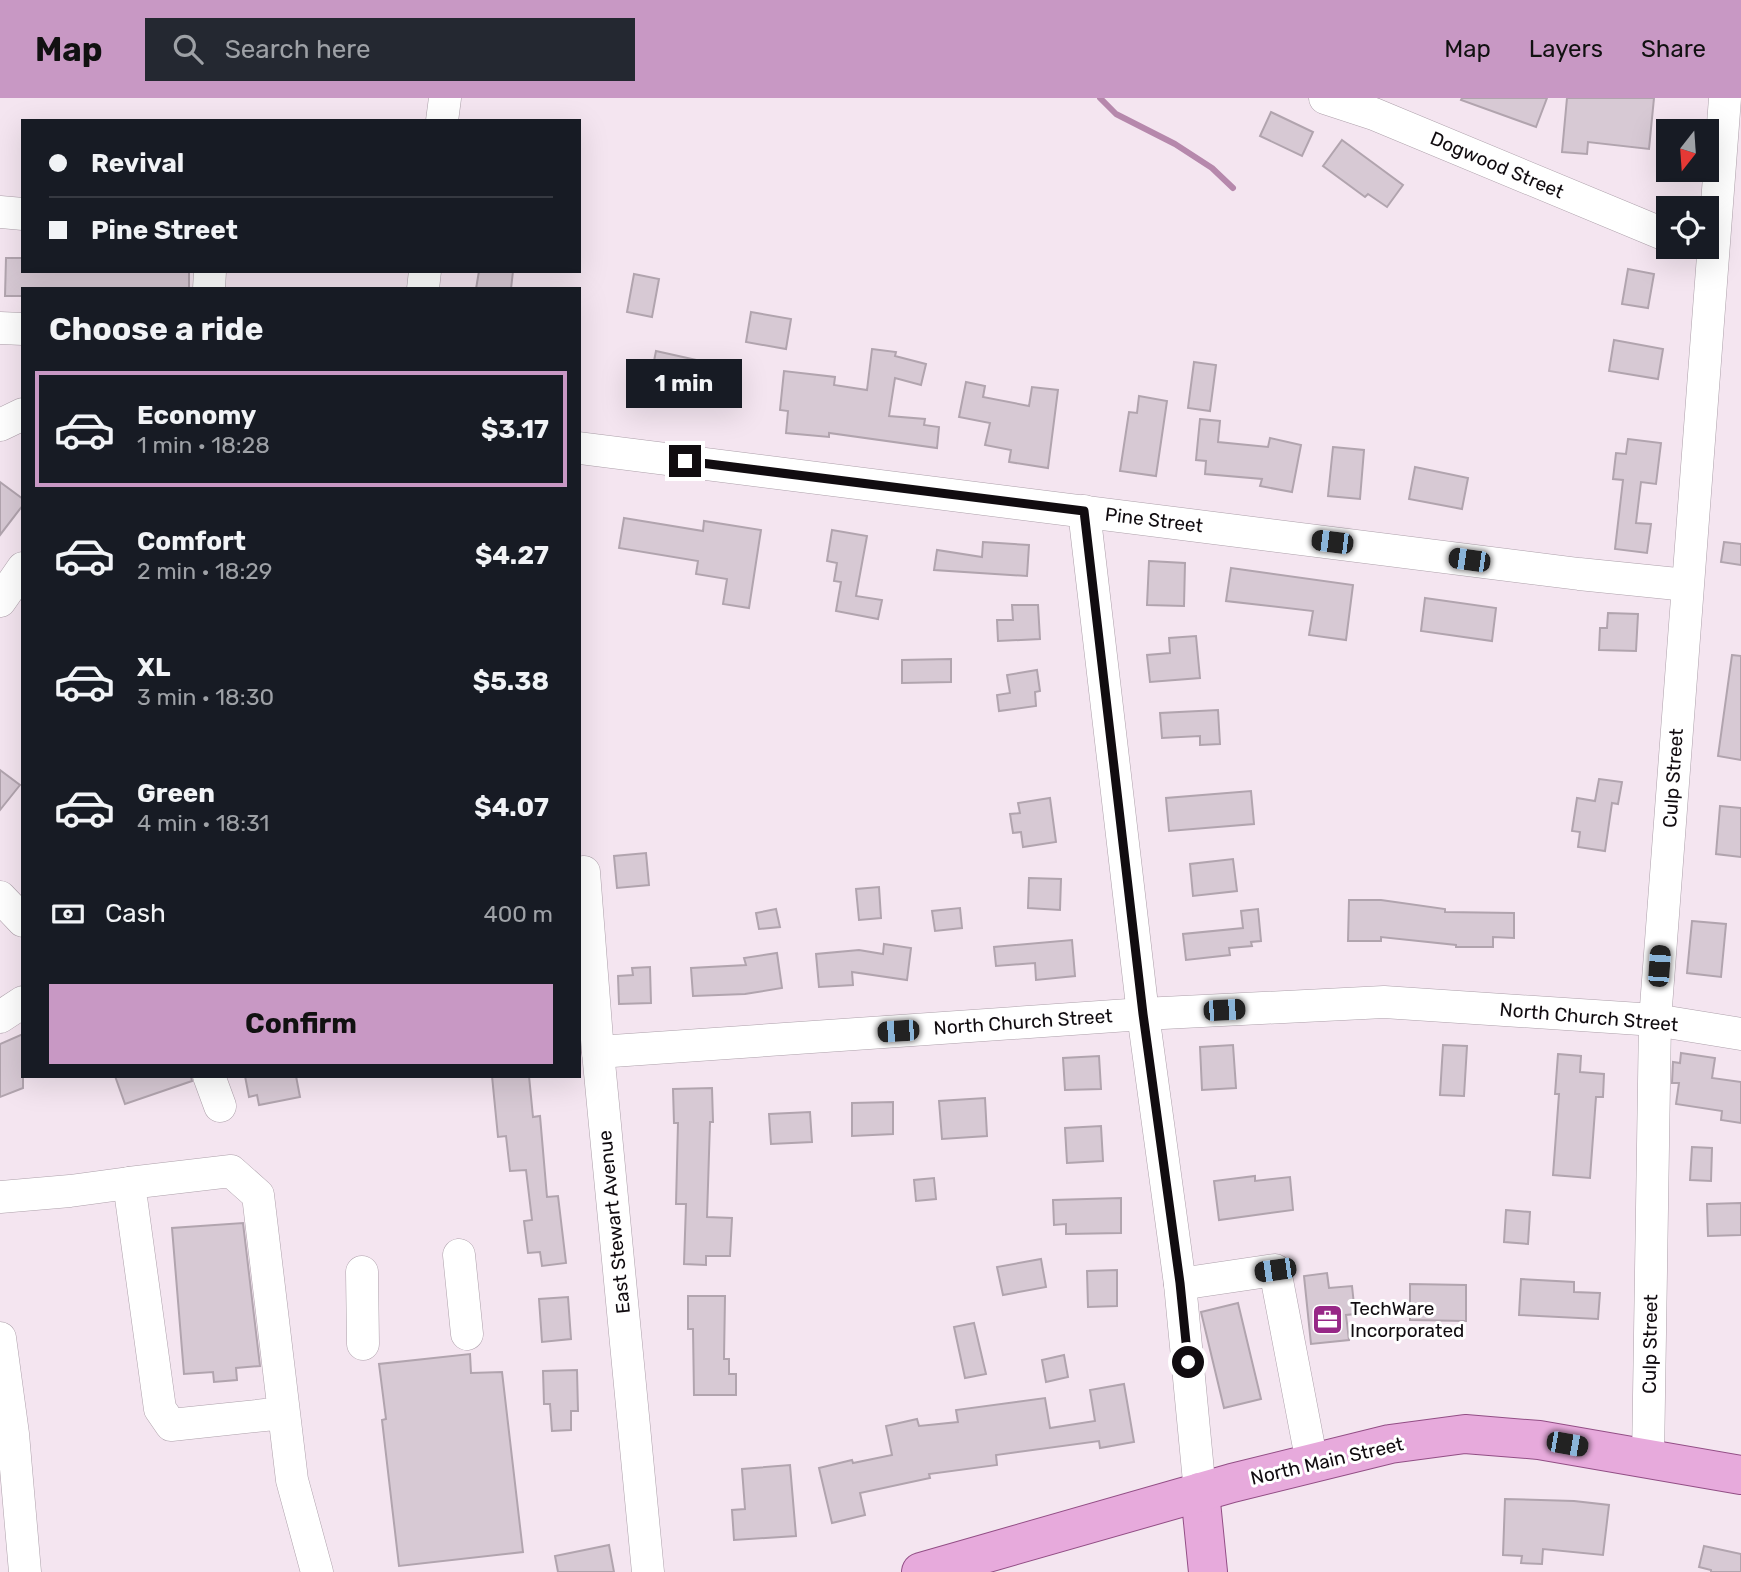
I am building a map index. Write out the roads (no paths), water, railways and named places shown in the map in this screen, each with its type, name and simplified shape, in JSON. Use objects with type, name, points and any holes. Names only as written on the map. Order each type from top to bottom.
[{"type":"main road","name":"North Main Street","points":[[921,1572],[1200,1492],[1312,1463],[1390,1444],[1465,1434],[1539,1440],[1741,1475]]},
{"type":"main road","points":[[1200,1492],[1208,1572]]},
{"type":"street","points":[[442,119],[445,98]]},
{"type":"street","name":"Dogwood Street","points":[[1325,98],[1374,114],[1656,231]]},
{"type":"street","name":"Culp Street","points":[[1712,196],[1725,98]]},
{"type":"street","points":[[0,212],[21,214]]},
{"type":"street","name":"Culp Street","points":[[1648,1459],[1655,1020],[1687,585],[1704,259]]},
{"type":"street","points":[[0,328],[21,329]]},
{"type":"street","points":[[0,425],[21,415]]},
{"type":"street","name":"Pine Street","points":[[581,448],[1580,575],[1687,585]]},
{"type":"street","points":[[1084,511],[1143,1014],[1180,1283],[1200,1492]]},
{"type":"street","points":[[0,601],[21,571]]},
{"type":"street","name":"East Stewart Avenue","points":[[584,872],[598,1052],[648,1572]]},
{"type":"street","points":[[0,897],[21,919]]},
{"type":"street","name":"North Church Street","points":[[598,1052],[1143,1014],[1384,1002],[1655,1020],[1741,1034]]},
{"type":"street","points":[[0,1017],[21,1003]]},
{"type":"street","points":[[210,1078],[219,1106]]},
{"type":"street","points":[[0,1197],[231,1171],[258,1195],[292,1480],[317,1572]]},
{"type":"street","points":[[129,1183],[160,1409],[172,1425],[285,1413]]},
{"type":"street","points":[[459,1255],[467,1334]]},
{"type":"street","points":[[1180,1283],[1275,1270],[1312,1463]]},
{"type":"street","points":[[362,1272],[363,1344]]},
{"type":"street","points":[[0,1338],[6,1435],[25,1572]]},
{"type":"waterway","points":[[1100,98],[1116,114],[1175,144],[1212,168],[1233,188]]},
{"type":"place","name":"TechWare Incorporated","points":[[1327,1319]]}]
